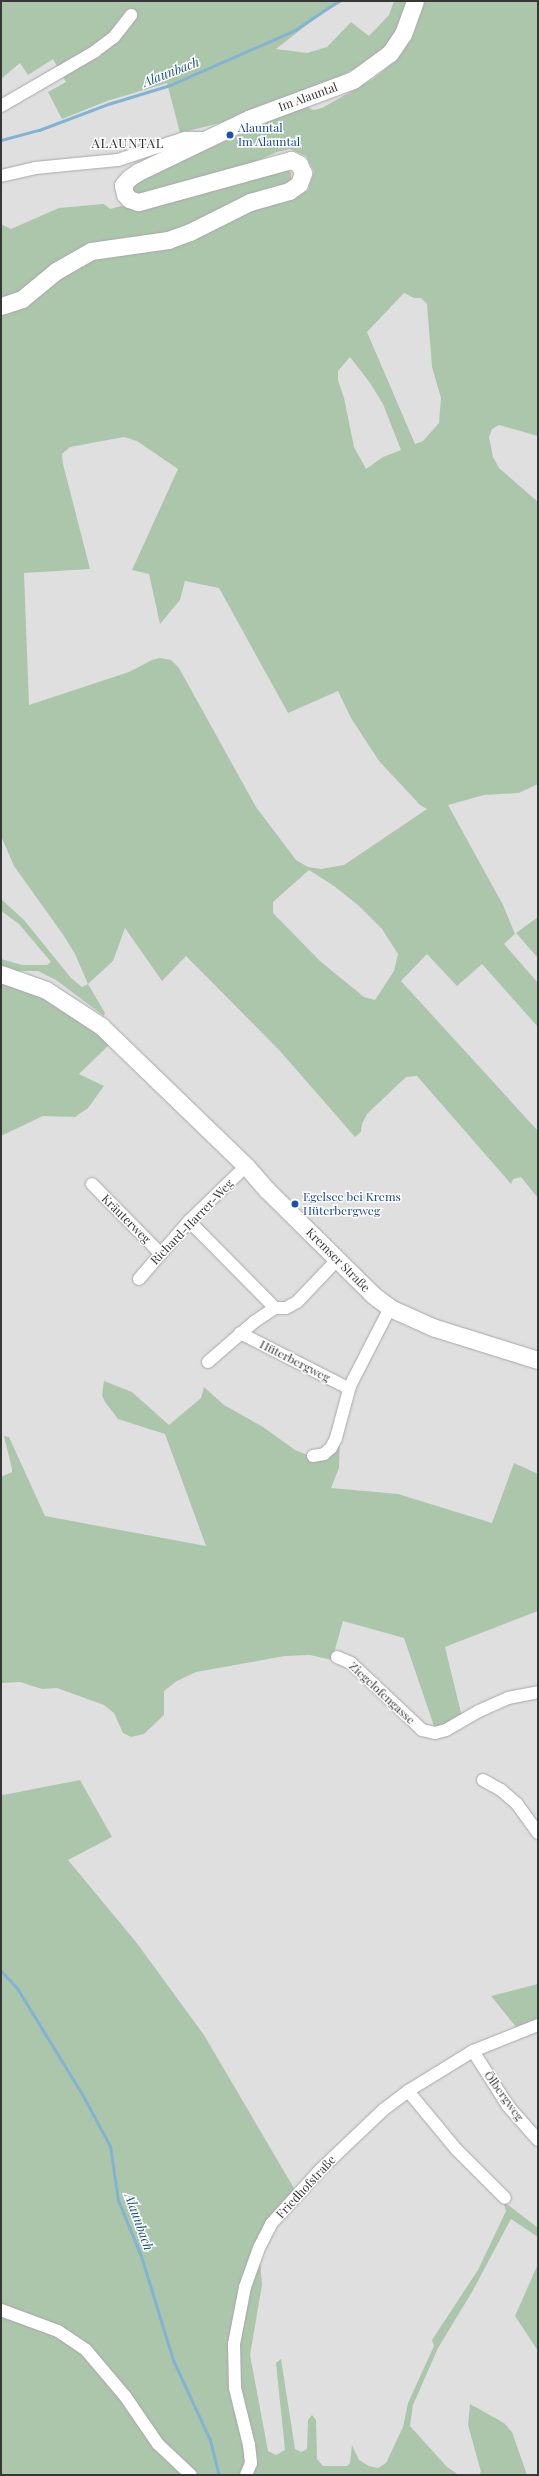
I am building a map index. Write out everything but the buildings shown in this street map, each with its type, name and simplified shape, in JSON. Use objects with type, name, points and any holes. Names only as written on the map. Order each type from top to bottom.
[{"type":"street","name":"Im Alauntal","points":[[1,176],[35,168],[118,160],[185,138],[207,138],[274,108],[353,80],[373,67],[390,52],[403,34],[415,1]]},
{"type":"street","points":[[1,106],[94,52],[114,37],[131,15]]},
{"type":"street","points":[[1,306],[22,299],[56,270],[91,251],[168,240],[190,232],[250,202],[289,191],[299,184],[303,173],[299,164],[291,160],[138,202],[129,199],[125,194],[124,185],[129,178],[207,138]]},
{"type":"street","name":"Kremser Straße","points":[[1,974],[46,990],[89,1017],[132,1055],[246,1166],[336,1260],[373,1295],[390,1308],[435,1328],[538,1360]]},
{"type":"street","name":"Richard-Harrer-Weg","points":[[139,1278],[189,1221],[246,1166]]},
{"type":"street","name":"Kräuterweg","points":[[92,1184],[160,1253]]},
{"type":"street","points":[[189,1221],[276,1308]]},
{"type":"street","points":[[208,1362],[240,1333],[276,1308],[286,1308],[297,1302],[336,1260]]},
{"type":"street","points":[[314,1456],[324,1454],[334,1443],[350,1393],[350,1386],[390,1308]]},
{"type":"street","name":"Hüterbergweg","points":[[240,1333],[346,1387],[350,1386]]},
{"type":"street","name":"Ziegelofengasse","points":[[337,1657],[351,1663],[422,1730],[435,1733],[446,1730],[479,1711],[508,1698],[538,1692]]},
{"type":"street","points":[[483,1780],[502,1790],[517,1804],[538,1833]]},
{"type":"street","name":"Friedhofstraße","points":[[246,2475],[250,2463],[249,2445],[235,2388],[234,2344],[245,2287],[259,2248],[272,2224],[295,2196],[360,2131],[408,2091],[473,2051],[538,2025]]},
{"type":"street","name":"Ölbergweg","points":[[473,2051],[508,2106],[538,2140]]},
{"type":"street","points":[[408,2091],[456,2150],[505,2198]]},
{"type":"street","points":[[1,2310],[58,2331],[86,2350],[125,2396],[158,2444],[191,2475]]},
{"type":"green space","points":[[1,1],[344,1],[322,13],[276,49],[307,53],[327,47],[351,22],[369,36],[389,15],[394,1],[409,1],[397,33],[385,50],[369,61],[329,82],[224,122],[180,133],[167,83],[107,101],[62,119],[48,92],[66,82],[53,59],[28,75],[20,63],[1,79]]},
{"type":"green space","points":[[425,1],[538,1],[538,436],[499,425],[492,429],[489,437],[493,457],[499,468],[538,502],[538,784],[519,793],[484,795],[448,805],[503,905],[515,934],[504,944],[538,983],[538,1027],[482,964],[457,986],[427,954],[401,981],[538,1131],[538,1198],[521,1177],[513,1179],[511,1184],[417,1076],[406,1077],[367,1114],[362,1124],[361,1132],[355,1137],[280,1051],[186,956],[162,981],[125,928],[113,961],[88,984],[75,954],[64,936],[14,866],[1,836],[1,224],[11,229],[59,208],[104,204],[110,209],[125,205],[138,210],[287,169],[291,173],[291,180],[254,210],[292,200],[308,190],[314,172],[306,156],[290,149],[277,152],[237,170],[139,195],[133,191],[132,186],[142,178],[284,115],[306,106],[313,110],[322,108],[373,79],[402,53],[413,35]],"holes":[[[404,293],[414,298],[421,298],[427,304],[432,367],[441,398],[439,423],[423,441],[415,444],[367,332]],[[350,357],[370,383],[383,404],[401,450],[383,457],[366,469],[354,447],[344,398],[338,380],[338,371]],[[124,437],[137,441],[178,469],[132,570],[149,574],[160,624],[180,600],[185,581],[219,588],[288,713],[338,691],[351,718],[379,761],[420,805],[427,809],[344,865],[321,869],[308,867],[296,860],[256,807],[179,668],[171,660],[160,658],[152,660],[129,672],[29,705],[24,573],[90,569],[63,464],[62,454],[70,447]],[[309,870],[334,886],[359,906],[382,929],[398,954],[394,971],[375,1000],[364,997],[320,961],[273,913],[273,902]]]},
{"type":"green space","points":[[1,899],[24,920],[71,978],[82,987],[88,984],[105,1013],[104,1016],[56,980],[38,971],[14,971],[1,968],[1,959],[22,965],[47,965],[51,962],[19,924],[1,911]]},
{"type":"green space","points":[[538,917],[538,958],[516,933]]},
{"type":"green space","points":[[1,978],[43,993],[112,1042],[79,1074],[104,1086],[88,1108],[75,1117],[43,1116],[1,1136]]},
{"type":"green space","points":[[104,1381],[132,1392],[169,1425],[201,1398],[204,1387],[224,1405],[263,1427],[295,1450],[317,1459],[340,1438],[339,1468],[331,1488],[398,1494],[492,1523],[514,1463],[538,1474],[538,1611],[445,1647],[462,1717],[435,1729],[404,1638],[343,1621],[332,1660],[310,1655],[285,1656],[196,1672],[177,1681],[164,1691],[164,1715],[144,1734],[131,1737],[123,1733],[114,1713],[104,1705],[57,1688],[42,1689],[20,1682],[1,1683],[1,1477],[12,1472],[4,1436],[9,1437],[45,1516],[206,1546],[165,1434],[118,1419],[105,1402],[102,1395]]},
{"type":"green space","points":[[80,1780],[112,1837],[68,1860],[136,1942],[204,2035],[295,2190],[287,2198],[260,2261],[262,2285],[250,2355],[268,2451],[276,2455],[285,2450],[276,2363],[281,2359],[295,2449],[301,2452],[307,2449],[308,2420],[312,2415],[316,2420],[317,2459],[323,2466],[347,2466],[350,2463],[352,2445],[359,2460],[369,2466],[378,2468],[386,2463],[403,2427],[408,2403],[434,2346],[432,2340],[478,2270],[506,2211],[503,2201],[538,2228],[538,2237],[511,2219],[472,2292],[438,2348],[413,2405],[410,2426],[447,2467],[459,2475],[1,2475],[1,1793],[3,1795]]},
{"type":"green space","points":[[538,1984],[538,2020],[516,2027],[491,1996]]},
{"type":"green space","points":[[538,2264],[538,2351],[515,2316]]},
{"type":"green space","points":[[470,2404],[504,2423],[512,2432],[527,2475],[479,2475],[481,2472],[468,2425]]},
{"type":"waterway","name":"Alaunbach","points":[[1,140],[39,130],[108,104],[170,85],[295,30],[338,1]]},
{"type":"waterway","name":"Alaunbach","points":[[1,1971],[17,1988],[82,2094],[110,2146],[118,2200],[141,2256],[173,2360],[210,2440],[219,2475]]},
{"type":"place","name":"Alauntal Im Alauntal","points":[[230,135]]},
{"type":"place","name":"Egelsee bei Krems Hüterbergweg","points":[[295,1204]]},
{"type":"district","name":"ALAUNTAL","points":[[128,143]]}]
